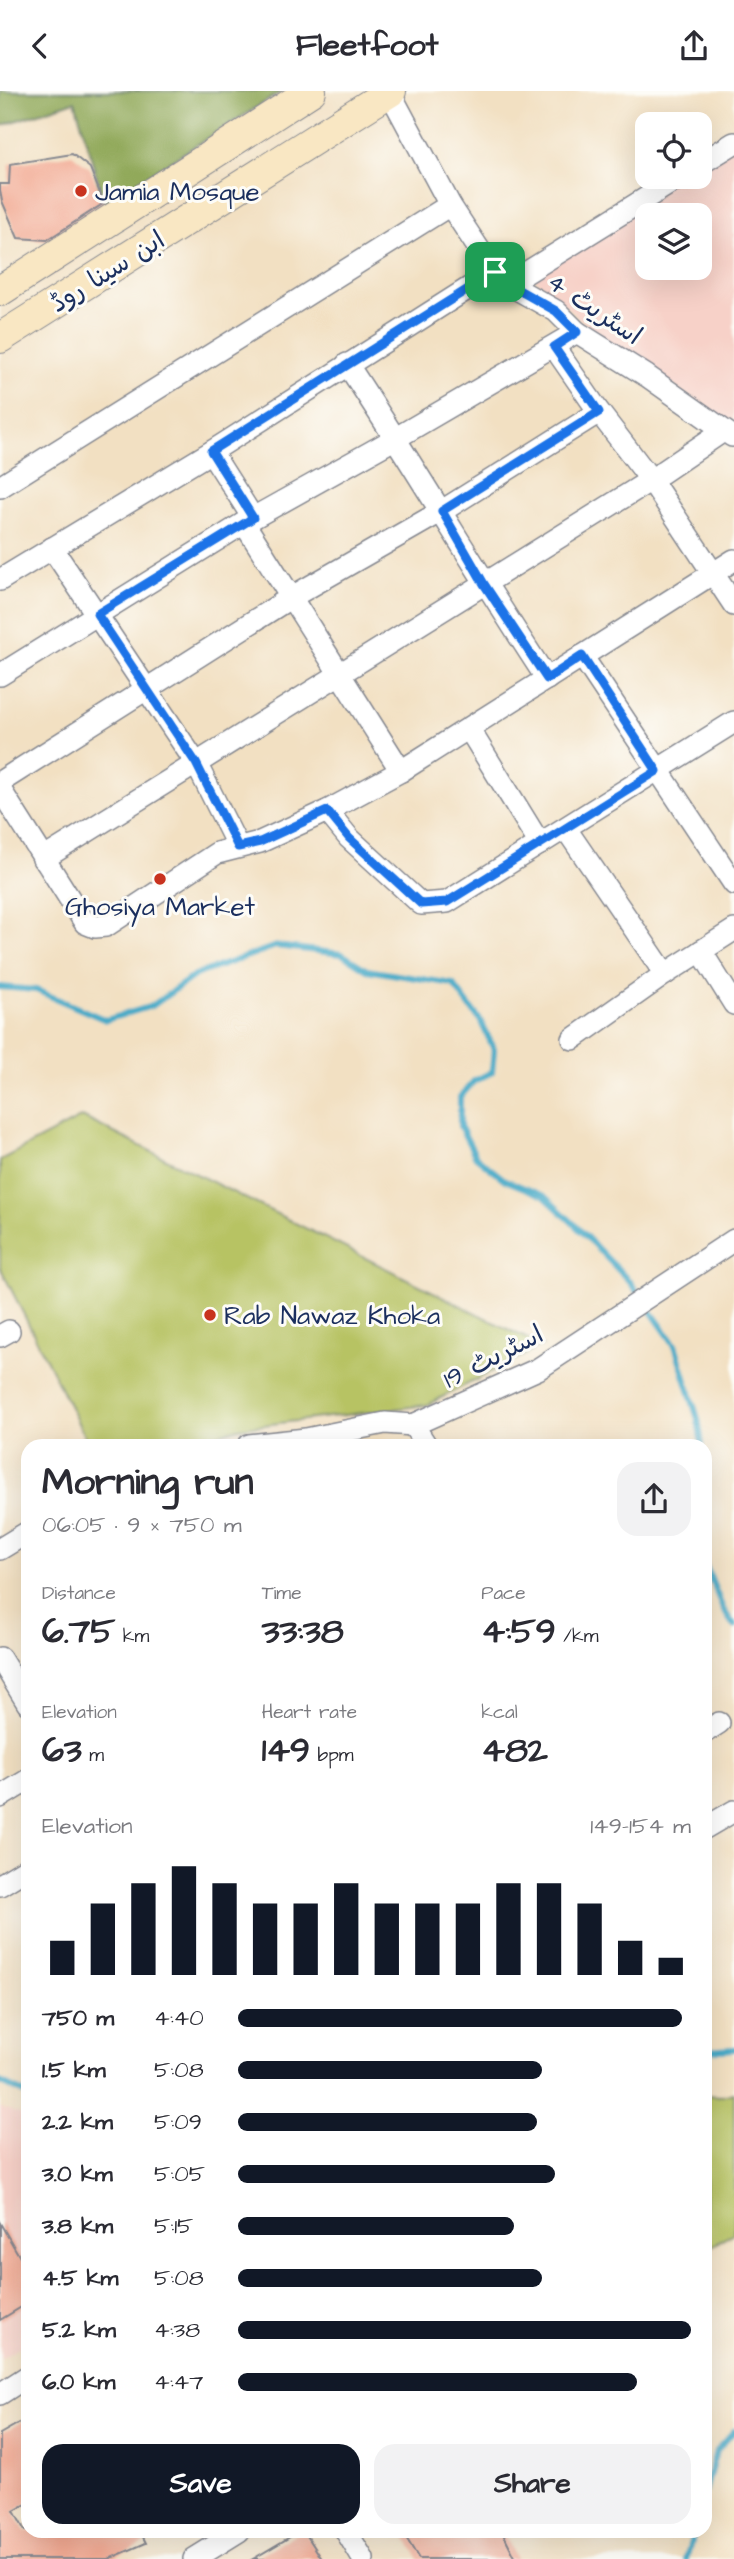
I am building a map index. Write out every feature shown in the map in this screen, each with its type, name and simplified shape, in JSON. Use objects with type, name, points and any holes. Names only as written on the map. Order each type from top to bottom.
[{"type":"main road","name":"ابن سینا روڈ","points":[[0,291],[311,91]]},
{"type":"main road","name":"ابن سینا روڈ","points":[[0,338],[390,91]]},
{"type":"street","name":"اسٹریٹ 4","points":[[390,91],[450,205],[501,278],[556,311],[577,332],[647,376],[729,434]]},
{"type":"street","points":[[712,157],[734,143]]},
{"type":"street","points":[[0,580],[347,364],[659,189]]},
{"type":"street","points":[[0,487],[450,205]]},
{"type":"street","points":[[0,675],[249,520],[577,332]]},
{"type":"street","points":[[554,347],[650,480],[734,605]]},
{"type":"street","points":[[347,364],[442,511],[484,584],[547,679]]},
{"type":"street","points":[[0,782],[290,599],[442,511],[599,412]]},
{"type":"street","points":[[43,859],[650,480],[729,434]]},
{"type":"street","points":[[211,451],[290,599],[401,771]]},
{"type":"street","points":[[52,548],[196,763],[238,847]]},
{"type":"street","points":[[0,789],[85,923],[95,927],[106,926],[217,853],[260,842],[327,811],[401,771],[734,560]]},
{"type":"street","points":[[582,656],[734,884]]},
{"type":"street","points":[[327,811],[349,838],[421,904],[447,902],[734,722]]},
{"type":"street","points":[[469,730],[540,844]]},
{"type":"street","points":[[566,829],[665,974]]},
{"type":"street","points":[[573,1039],[665,974],[734,930]]},
{"type":"street","points":[[701,951],[734,1005]]},
{"type":"street","name":"اسٹریٹ 19","points":[[306,1439],[385,1423],[413,1425],[538,1369],[734,1240]]},
{"type":"street","points":[[413,1425],[422,1439]]},
{"type":"street","points":[[0,1549],[21,1536]]},
{"type":"street","points":[[0,1658],[13,1677]]},
{"type":"street","points":[[0,1797],[21,1784]]},
{"type":"street","points":[[712,1824],[734,1811]]},
{"type":"street","points":[[0,1885],[21,1872]]},
{"type":"street","points":[[0,2393],[21,2380]]},
{"type":"street","points":[[194,2559],[228,2538]]},
{"type":"street","points":[[350,2538],[363,2559]]},
{"type":"shaded area","points":[[734,136],[734,426],[600,337],[522,267],[649,189],[712,189],[712,150]]},
{"type":"shaded area","points":[[0,2107],[21,2114],[21,2346],[0,2359]]},
{"type":"green space","points":[[0,91],[283,91],[104,203],[75,101],[0,126]]},
{"type":"green space","points":[[82,1117],[542,1346],[427,1405],[239,1428],[203,1439],[86,1439],[0,1267],[0,1160]]},
{"type":"green space","points":[[734,2093],[734,2233],[712,2246],[712,2095]]},
{"type":"building","points":[[72,154],[90,168],[104,203],[47,240],[18,238],[0,191],[0,184],[9,184],[10,164]]},
{"type":"building","points":[[0,2223],[21,2259],[21,2307],[0,2320]]},
{"type":"building","points":[[21,2422],[21,2507],[14,2511],[21,2524],[21,2538],[144,2538],[146,2543],[109,2559],[0,2559],[0,2434]]},
{"type":"building","points":[[288,2538],[308,2538],[322,2559],[253,2559]]},
{"type":"building","points":[[406,2538],[506,2538],[516,2559],[419,2559]]},
{"type":"waterway","points":[[0,987],[36,990],[106,1020],[152,1006],[195,975],[276,946],[342,954],[367,970],[453,984],[480,1020],[494,1049],[492,1072],[474,1081],[460,1097],[460,1126],[476,1157],[505,1180],[544,1196],[630,1282],[675,1345],[698,1419],[701,1439]]},
{"type":"waterway","points":[[712,1582],[723,1609],[734,1626]]},
{"type":"waterway","points":[[712,2051],[734,2049]]},
{"type":"waterway","points":[[0,2082],[21,2092]]},
{"type":"waterway","points":[[712,2466],[716,2451],[734,2431]]},
{"type":"waterway","points":[[686,2559],[692,2538]]},
{"type":"place","name":"Jamia Mosque","points":[[81,191]]},
{"type":"place","name":"Ghosiya Market","points":[[160,879]]},
{"type":"place","name":"Rab Nawaz Khoka","points":[[210,1315]]},
{"type":"route","points":[[495,272],[508,284],[556,311],[577,332],[554,347],[599,412],[442,511],[484,584],[547,679],[582,656],[657,771],[447,902],[421,904],[349,838],[327,811],[260,842],[238,847],[196,763],[97,614],[253,518],[211,451],[495,272]]}]
